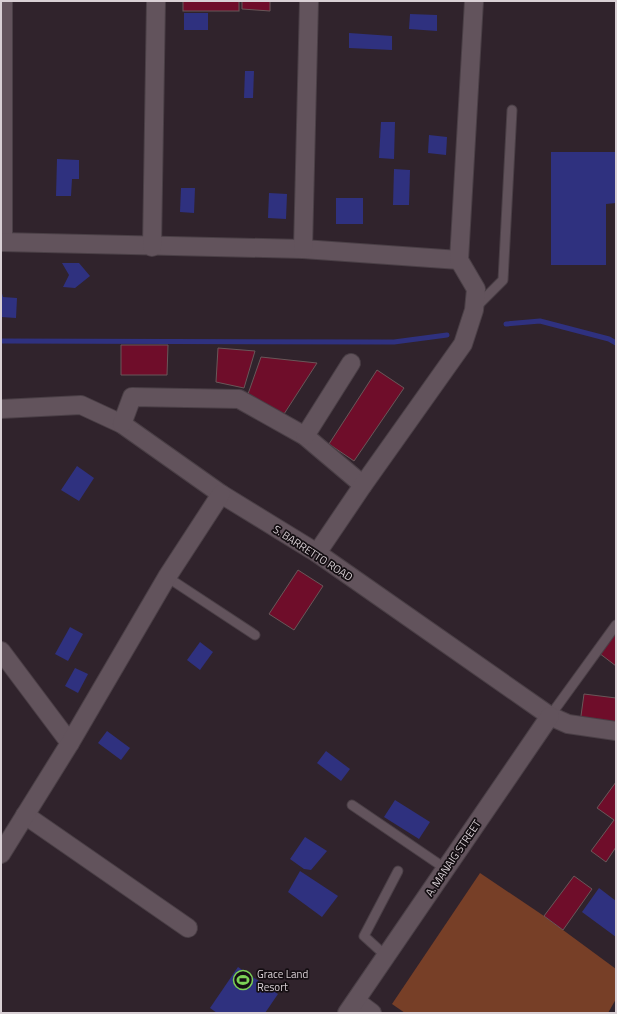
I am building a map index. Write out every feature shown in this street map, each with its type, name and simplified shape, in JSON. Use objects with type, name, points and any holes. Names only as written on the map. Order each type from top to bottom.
[{"type":"street","points":[[3,1],[2,242],[152,247],[303,249],[458,260]]},
{"type":"street","points":[[152,247],[156,1]]},
{"type":"street","points":[[303,249],[309,1]]},
{"type":"street","points":[[317,553],[363,485],[463,344],[474,310],[476,289],[458,260],[474,1]]},
{"type":"street","points":[[305,436],[352,363]]},
{"type":"street","points":[[122,424],[132,397],[239,399],[305,436],[363,485]]},
{"type":"street","name":"S. BARRETTO ROAD","points":[[1,409],[81,405],[122,424],[221,494],[317,553],[550,716],[568,724],[616,731]]},
{"type":"street","points":[[1,854],[70,743],[167,577],[221,494]]},
{"type":"street","points":[[1,651],[70,743]]},
{"type":"street","name":"A. MANAIG STREET","points":[[372,1013],[352,1007],[550,716]]},
{"type":"street","points":[[25,815],[188,928]]},
{"type":"lane","points":[[474,310],[503,280],[512,110]]},
{"type":"lane","points":[[167,577],[255,635]]},
{"type":"lane","points":[[550,716],[616,625]]},
{"type":"lane","points":[[352,805],[446,869]]},
{"type":"lane","points":[[386,956],[364,936],[398,871]]},
{"type":"shaded area","points":[[184,13],[208,13],[208,30],[184,30]]},
{"type":"shaded area","points":[[410,14],[437,15],[437,31],[409,29]]},
{"type":"shaded area","points":[[349,33],[392,36],[392,50],[349,48]]},
{"type":"shaded area","points":[[245,71],[254,71],[253,98],[244,98]]},
{"type":"shaded area","points":[[381,122],[395,122],[394,159],[379,158]]},
{"type":"shaded area","points":[[429,135],[447,137],[446,155],[428,153]]},
{"type":"shaded area","points":[[551,152],[616,152],[616,203],[606,204],[606,265],[551,265]]},
{"type":"shaded area","points":[[57,159],[79,160],[79,179],[72,179],[71,196],[56,196]]},
{"type":"shaded area","points":[[394,169],[410,170],[409,205],[393,205]]},
{"type":"shaded area","points":[[181,188],[195,188],[194,213],[180,212]]},
{"type":"shaded area","points":[[269,193],[287,194],[286,219],[268,218]]},
{"type":"shaded area","points":[[336,198],[363,198],[363,224],[336,224]]},
{"type":"shaded area","points":[[62,263],[79,263],[90,276],[75,288],[63,287],[69,275]]},
{"type":"shaded area","points":[[1,290],[3,297],[17,298],[16,318],[1,317]]},
{"type":"shaded area","points":[[77,466],[94,478],[79,501],[61,490]]},
{"type":"shaded area","points":[[70,627],[83,634],[68,661],[55,654]]},
{"type":"shaded area","points":[[200,642],[213,652],[200,670],[187,660]]},
{"type":"shaded area","points":[[75,668],[88,674],[78,693],[65,686]]},
{"type":"shaded area","points":[[107,731],[130,748],[121,760],[98,743]]},
{"type":"shaded area","points":[[326,751],[350,769],[341,781],[317,763]]},
{"type":"shaded area","points":[[395,800],[430,822],[419,839],[384,817]]},
{"type":"shaded area","points":[[305,837],[327,851],[311,870],[304,869],[290,859]]},
{"type":"shaded area","points":[[300,871],[338,896],[322,917],[288,892]]},
{"type":"shaded area","points":[[480,873],[544,916],[616,969],[616,999],[608,1013],[405,1013],[392,1004]]},
{"type":"shaded area","points":[[599,888],[616,901],[616,937],[582,912]]},
{"type":"shaded area","name":"Grace Land Resort","points":[[238,967],[278,994],[265,1013],[217,1013],[210,1008]]},
{"type":"building","points":[[183,1],[239,1],[239,11],[183,11]]},
{"type":"building","points":[[242,1],[270,1],[270,11],[242,9]]},
{"type":"building","points":[[121,345],[168,345],[167,375],[121,375]]},
{"type":"building","points":[[218,348],[255,351],[244,388],[216,382]]},
{"type":"building","points":[[261,357],[317,363],[284,414],[248,394]]},
{"type":"building","points":[[377,370],[404,388],[354,461],[329,444]]},
{"type":"building","points":[[298,570],[323,586],[294,630],[269,614]]},
{"type":"building","points":[[616,630],[616,666],[599,653]]},
{"type":"building","points":[[584,694],[616,698],[616,728],[580,723]]},
{"type":"building","points":[[616,782],[616,847],[606,862],[591,851],[614,820],[597,808]]},
{"type":"building","points":[[574,876],[592,889],[563,930],[544,916]]},
{"type":"waterway","points":[[506,324],[540,321],[609,339],[616,343]]},
{"type":"waterway","points":[[1,341],[394,342],[447,335]]},
{"type":"place","name":"Grace Land Resort","points":[[243,980]]}]
